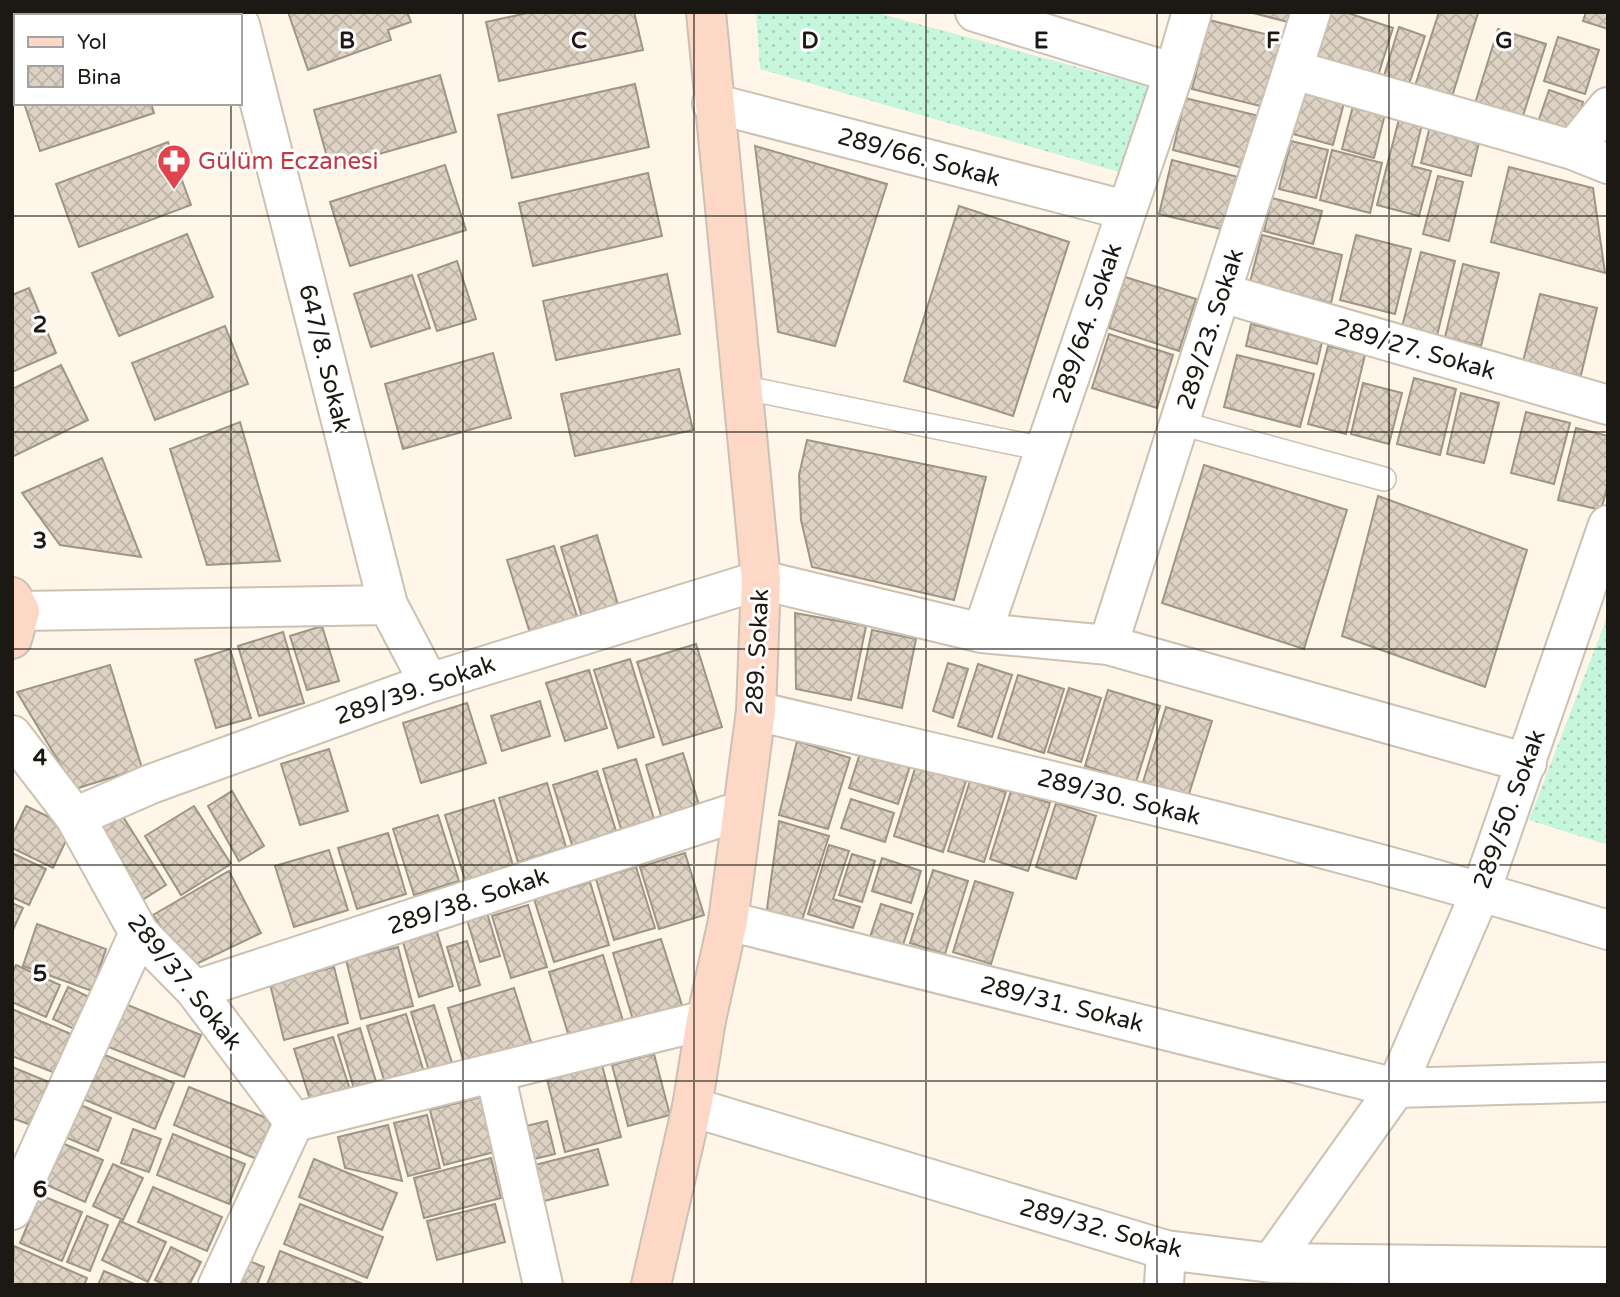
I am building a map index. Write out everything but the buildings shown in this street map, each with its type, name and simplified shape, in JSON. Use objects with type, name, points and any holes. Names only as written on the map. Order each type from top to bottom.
[{"type":"street","name":"289. Sokak","points":[[651,1285],[692,1107],[706,1020],[728,921],[740,811],[756,711],[761,580],[712,103],[706,12]]},
{"type":"street","points":[[975,12],[1174,73]]},
{"type":"street","name":"289/64. Sokak","points":[[982,633],[1174,73],[1192,12]]},
{"type":"street","name":"289/23. Sokak","points":[[1108,645],[1311,12]]},
{"type":"street","name":"647/8. Sokak","points":[[242,33],[388,605],[429,683]]},
{"type":"street","points":[[1294,70],[1573,150],[1608,164]]},
{"type":"street","name":"289/66. Sokak","points":[[712,103],[1125,210]]},
{"type":"street","points":[[1573,150],[1608,107]]},
{"type":"street","name":"289/27. Sokak","points":[[1222,293],[1608,405]]},
{"type":"street","name":"289/50. Sokak","points":[[1271,1263],[1396,1088],[1480,891],[1527,763],[1608,525]]},
{"type":"street","points":[[761,580],[982,633],[1108,645],[1527,763]]},
{"type":"street","name":"289/39. Sokak","points":[[75,817],[151,784],[429,683],[761,580]]},
{"type":"street","points":[[15,616],[388,605]]},
{"type":"street","name":"289/30. Sokak","points":[[756,711],[1139,800],[1480,891],[1608,930]]},
{"type":"street","name":"289/37. Sokak","points":[[12,735],[75,817],[139,933],[195,990],[294,1122]]},
{"type":"street","name":"289/38. Sokak","points":[[195,990],[740,811]]},
{"type":"street","name":"289/31. Sokak","points":[[728,921],[1396,1088],[1608,1082]]},
{"type":"street","points":[[12,1210],[139,933]]},
{"type":"street","points":[[218,1285],[294,1122],[706,1020]]},
{"type":"street","points":[[495,1073],[543,1285]]},
{"type":"street","name":"289/32. Sokak","points":[[692,1107],[1165,1267],[1271,1263],[1608,1267]]},
{"type":"lane","points":[[741,387],[1044,449]]},
{"type":"lane","points":[[1180,423],[1384,479]]},
{"type":"green space","points":[[756,12],[874,12],[1169,92],[1140,178],[760,69]]},
{"type":"green space","points":[[1608,608],[1608,845],[1529,820],[1603,628]]},
{"type":"place","name":"Gülüm Eczanesi","points":[[174,191]]}]
